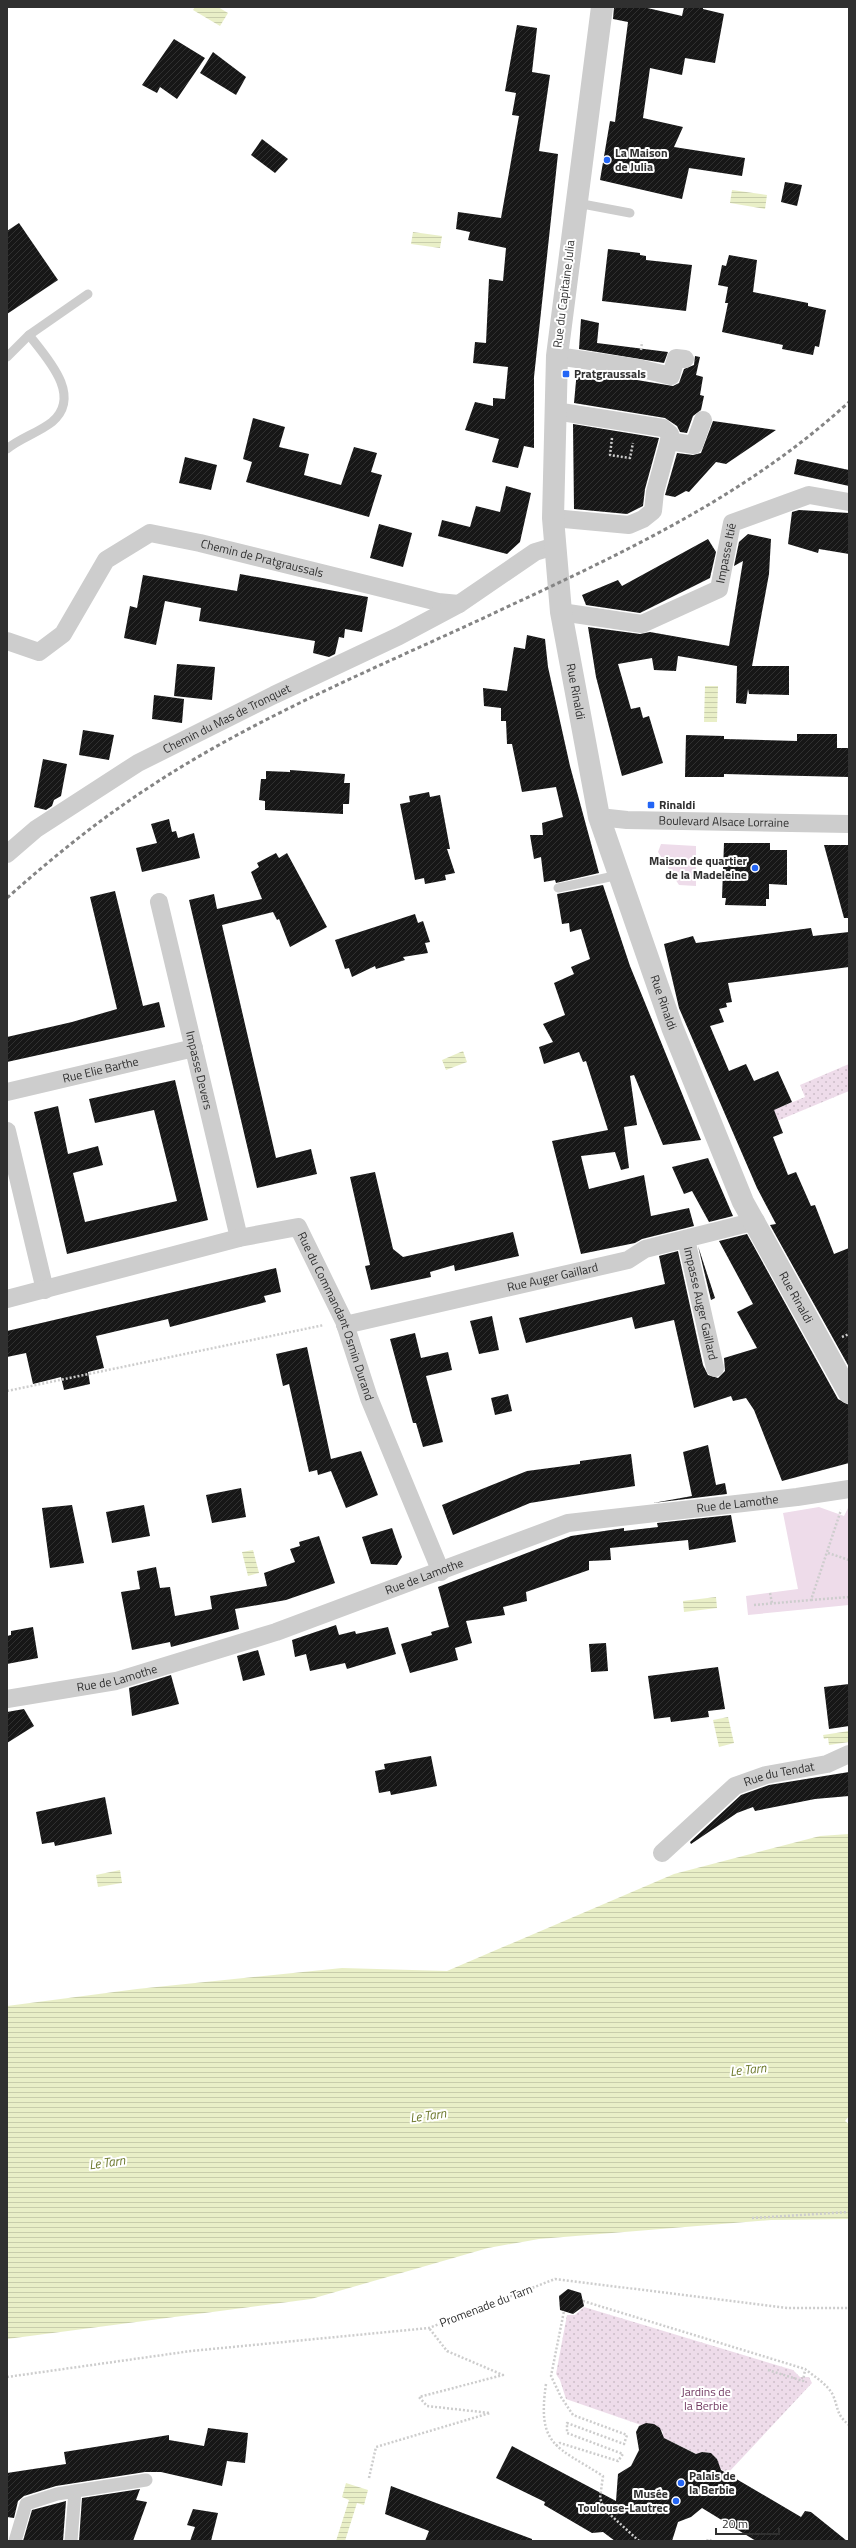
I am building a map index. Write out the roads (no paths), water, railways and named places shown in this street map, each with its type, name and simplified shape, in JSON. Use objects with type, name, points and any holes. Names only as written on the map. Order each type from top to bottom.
[{"type":"street","name":"Rue du Capitaine Julia","points":[[558,583],[553,518],[557,356],[602,7]]},
{"type":"street","points":[[557,356],[638,368],[671,376],[676,358],[685,359]]},
{"type":"street","points":[[553,518],[629,525],[643,519],[653,511],[655,492],[670,434],[664,428],[555,411]]},
{"type":"street","points":[[669,441],[694,445],[704,420]]},
{"type":"street","name":"Impasse Itié","points":[[561,612],[642,624],[719,589],[732,523],[809,496],[849,502]]},
{"type":"street","name":"Chemin de Pratgraussals","points":[[7,641],[38,652],[63,634],[106,560],[150,534],[200,543],[438,602],[459,604]]},
{"type":"street","points":[[459,604],[536,552],[555,546]]},
{"type":"street","name":"Rue Rinaldi","points":[[558,583],[561,612],[599,817],[672,1027],[743,1202],[756,1221],[849,1393]]},
{"type":"street","name":"Chemin du Mas de Tronquet","points":[[7,854],[36,830],[138,763],[274,695],[399,636],[459,604]]},
{"type":"street","name":"Boulevard Alsace Lorraine","points":[[599,817],[627,820],[849,824]]},
{"type":"street","name":"Impasse Devers","points":[[159,902],[238,1238]]},
{"type":"street","name":"Rue Elie Barthe","points":[[7,1092],[194,1048]]},
{"type":"street","points":[[7,1131],[45,1290]]},
{"type":"street","name":"Rue Auger Gaillard","points":[[345,1323],[628,1260],[645,1249],[756,1221]]},
{"type":"street","name":"Rue du Commandant Osmin Durand","points":[[7,1299],[238,1238],[298,1227],[345,1323],[369,1398],[441,1572]]},
{"type":"street","name":"Impasse Auger Gaillard","points":[[686,1239],[715,1368]]},
{"type":"street","name":"Rue de Lamothe","points":[[7,1699],[116,1681],[276,1632],[441,1572],[568,1523],[846,1489]]},
{"type":"street","name":"Rue du Tendat","points":[[662,1853],[735,1786],[766,1775],[827,1764],[849,1754]]},
{"type":"street","points":[[14,2541],[26,2504],[75,2491],[146,2480]]},
{"type":"street","points":[[71,2541],[75,2491]]},
{"type":"street","points":[[7,2525],[14,2527],[14,2541]]},
{"type":"lane","points":[[576,202],[630,213]]},
{"type":"lane","points":[[7,357],[30,335],[88,294]]},
{"type":"lane","points":[[7,449],[51,423],[61,412],[64,391],[57,370],[30,335]]},
{"type":"lane","points":[[558,888],[620,875]]},
{"type":"water","points":[[195,7],[218,7],[228,13],[220,26],[193,10]]},
{"type":"water","points":[[732,190],[767,195],[765,209],[730,203]]},
{"type":"water","points":[[413,232],[442,236],[440,248],[411,244]]},
{"type":"water","points":[[705,686],[718,686],[717,722],[704,722]]},
{"type":"water","points":[[463,1051],[467,1062],[446,1070],[442,1060]]},
{"type":"water","points":[[253,1550],[259,1573],[248,1576],[242,1552]]},
{"type":"water","points":[[716,1597],[717,1608],[684,1612],[683,1601]]},
{"type":"water","points":[[728,1717],[734,1743],[719,1747],[713,1720]]},
{"type":"water","points":[[849,1731],[849,1742],[829,1745],[828,1738],[824,1739],[823,1735]]},
{"type":"water","name":"Le Tarn","points":[[849,1834],[849,2116],[845,2121],[849,2124],[849,2219],[771,2220],[539,2239],[488,2248],[311,2299],[7,2339],[7,2006],[137,1989],[342,1968],[447,1971],[674,1874],[820,1836]]},
{"type":"water","points":[[120,1870],[122,1883],[98,1887],[96,1875]]},
{"type":"water","points":[[346,2483],[368,2490],[364,2505],[357,2503],[345,2541],[336,2541],[349,2500],[342,2497]]},
{"type":"railway","points":[[7,898],[59,853],[95,825],[151,786],[191,761],[317,694],[585,570],[678,522],[723,496],[766,468],[808,437],[849,402]]},
{"type":"place","name":"La Maison de Julia","points":[[607,160]]},
{"type":"place","name":"Pratgraussals","points":[[566,374]]},
{"type":"place","name":"Rinaldi","points":[[651,805]]},
{"type":"place","name":"Maison de quartier de la Madeleine","points":[[755,868]]},
{"type":"place","name":"Palais de la Berbie","points":[[681,2483]]},
{"type":"place","name":"Musée Toulouse-Lautrec","points":[[676,2501]]},
{"type":"park label","name":"Jardins de la Berbie","points":[[706,2399]]}]
